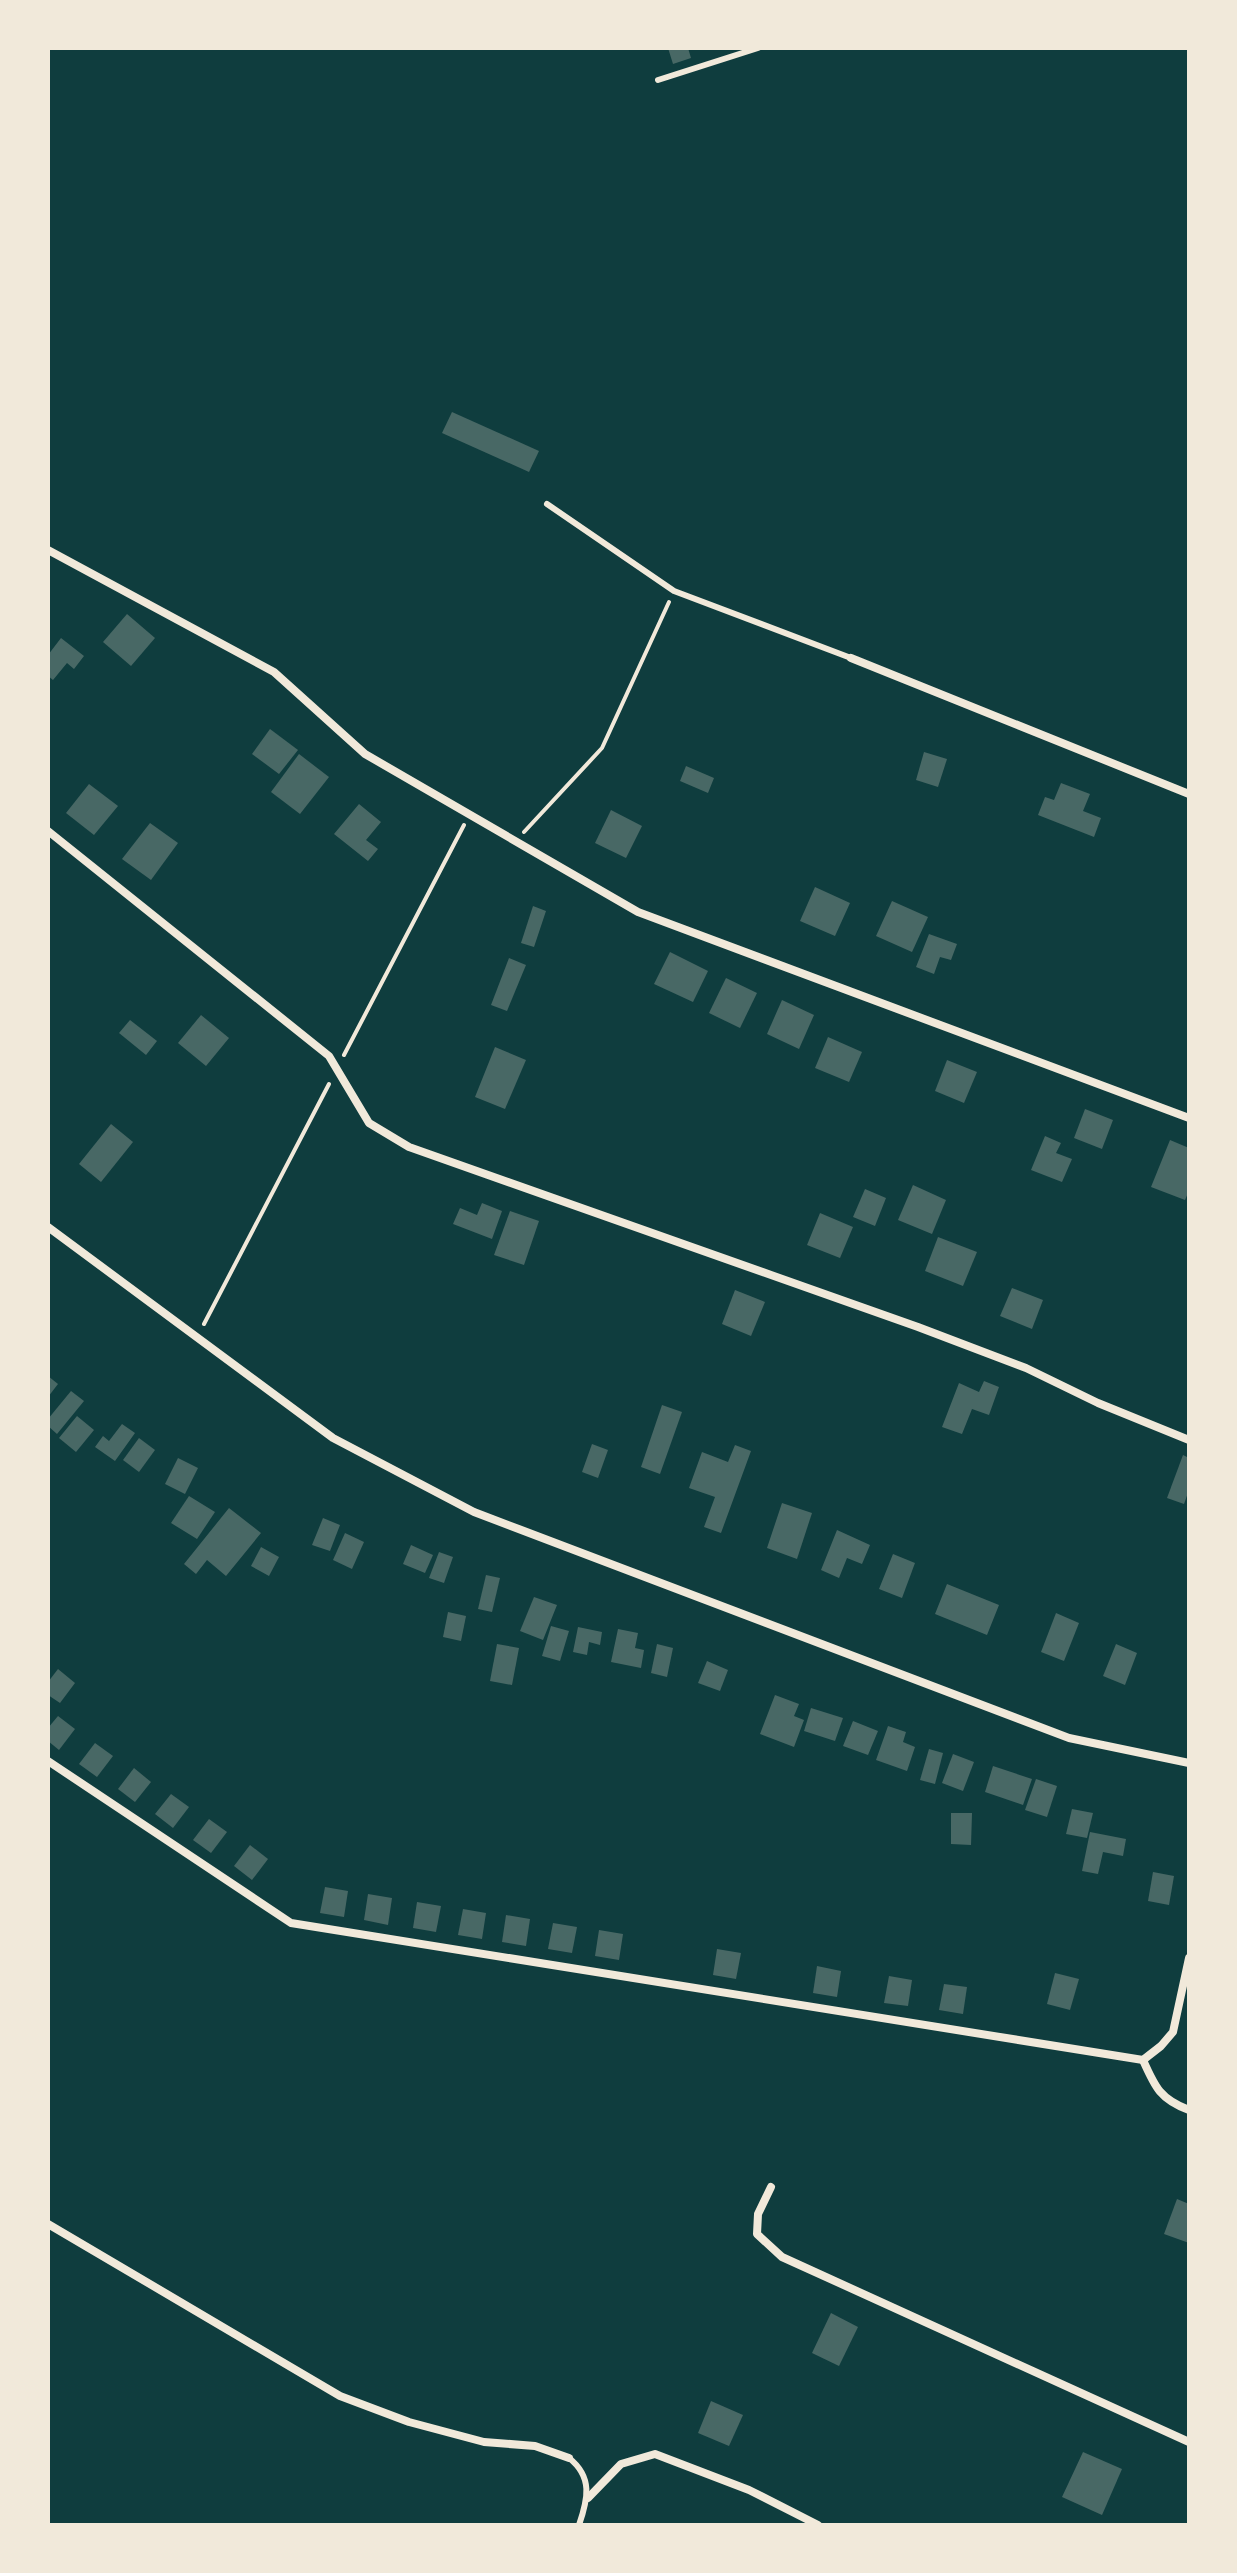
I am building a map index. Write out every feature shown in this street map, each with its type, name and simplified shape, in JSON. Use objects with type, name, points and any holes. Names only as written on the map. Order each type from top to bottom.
[{"type":"street","points":[[48,550],[274,672],[365,754],[638,912],[1189,1118]]},
{"type":"street","points":[[851,658],[1189,794]]},
{"type":"street","points":[[48,831],[329,1056],[369,1123],[409,1147],[932,1332],[1026,1368],[1098,1403],[1189,1440]]},
{"type":"street","points":[[48,1227],[333,1438],[474,1512],[1069,1738],[1189,1763]]},
{"type":"street","points":[[48,1761],[291,1923],[1143,2060],[1173,2032],[1189,1958]]},
{"type":"street","points":[[1143,2060],[1156,2088],[1170,2103],[1189,2110]]},
{"type":"street","points":[[771,2187],[758,2214],[757,2234],[782,2257],[1189,2442]]},
{"type":"street","points":[[48,2224],[340,2396],[409,2422],[484,2442],[535,2446],[569,2458]]},
{"type":"street","points":[[588,2498],[621,2464],[655,2454],[749,2490],[818,2525]]},
{"type":"lane","points":[[658,80],[758,48]]},
{"type":"lane","points":[[547,504],[674,591],[851,658]]},
{"type":"lane","points":[[569,2458],[581,2468],[588,2498],[579,2525]]},
{"type":"path","points":[[515,842],[602,748],[674,591]]},
{"type":"building","points":[[668,48],[688,48],[691,58],[673,64]]},
{"type":"building","points":[[452,412],[539,451],[529,472],[442,433]]},
{"type":"building","points":[[127,614],[155,638],[131,666],[103,642]]},
{"type":"building","points":[[61,638],[84,656],[74,669],[67,663],[53,680],[48,676],[48,655]]},
{"type":"building","points":[[270,729],[298,750],[279,774],[252,754]]},
{"type":"building","points":[[924,752],[947,759],[938,787],[916,780]]},
{"type":"building","points":[[299,754],[329,777],[300,814],[271,792]]},
{"type":"building","points":[[686,766],[714,778],[708,793],[680,781]]},
{"type":"building","points":[[1061,783],[1090,794],[1083,811],[1101,818],[1094,837],[1038,815],[1045,797],[1054,800]]},
{"type":"building","points":[[89,784],[118,806],[94,835],[66,813]]},
{"type":"building","points":[[359,804],[381,822],[366,840],[378,849],[368,861],[334,834]]},
{"type":"building","points":[[611,810],[642,826],[626,858],[595,843]]},
{"type":"building","points":[[150,823],[178,843],[151,880],[122,859]]},
{"type":"building","points":[[815,887],[850,903],[835,936],[800,921]]},
{"type":"building","points":[[892,901],[928,917],[912,952],[876,936]]},
{"type":"building","points":[[533,906],[546,911],[534,947],[521,943]]},
{"type":"building","points":[[929,934],[957,944],[951,960],[940,957],[934,974],[916,967]]},
{"type":"building","points":[[670,952],[708,971],[693,1002],[654,984]]},
{"type":"building","points":[[509,958],[526,965],[507,1011],[491,1005]]},
{"type":"building","points":[[726,978],[757,993],[740,1028],[709,1013]]},
{"type":"building","points":[[782,1000],[814,1015],[799,1049],[767,1034]]},
{"type":"building","points":[[201,1015],[229,1038],[206,1066],[178,1043]]},
{"type":"building","points":[[130,1020],[157,1041],[146,1055],[119,1033]]},
{"type":"building","points":[[828,1037],[862,1052],[849,1082],[815,1068]]},
{"type":"building","points":[[495,1047],[526,1060],[505,1109],[475,1097]]},
{"type":"building","points":[[947,1060],[977,1072],[964,1103],[935,1091]]},
{"type":"building","points":[[1085,1109],[1113,1120],[1102,1149],[1074,1138]]},
{"type":"building","points":[[111,1124],[133,1142],[101,1182],[79,1164]]},
{"type":"building","points":[[1045,1136],[1061,1143],[1056,1153],[1072,1159],[1062,1182],[1031,1170]]},
{"type":"building","points":[[1170,1140],[1189,1148],[1189,1191],[1185,1200],[1151,1187]]},
{"type":"building","points":[[913,1185],[946,1200],[932,1234],[898,1220]]},
{"type":"building","points":[[865,1189],[886,1198],[875,1226],[853,1217]]},
{"type":"building","points":[[482,1203],[502,1211],[492,1239],[453,1224],[460,1208],[477,1215]]},
{"type":"building","points":[[510,1211],[539,1221],[524,1265],[494,1255]]},
{"type":"building","points":[[820,1213],[853,1227],[840,1258],[807,1245]]},
{"type":"building","points":[[938,1237],[977,1252],[963,1286],[925,1271]]},
{"type":"building","points":[[1012,1288],[1043,1300],[1032,1329],[1000,1316]]},
{"type":"building","points":[[735,1290],[765,1302],[751,1336],[722,1324]]},
{"type":"building","points":[[48,1376],[58,1384],[48,1397]]},
{"type":"building","points":[[984,1381],[999,1387],[989,1415],[972,1409],[962,1434],[942,1427],[959,1383],[979,1392]]},
{"type":"building","points":[[71,1391],[84,1401],[57,1434],[48,1426],[48,1419]]},
{"type":"building","points":[[662,1405],[682,1412],[660,1474],[641,1467]]},
{"type":"building","points":[[77,1416],[94,1430],[76,1452],[59,1438]]},
{"type":"building","points":[[122,1424],[135,1433],[115,1461],[95,1447],[103,1436],[109,1441]]},
{"type":"building","points":[[139,1438],[155,1450],[139,1472],[123,1460]]},
{"type":"building","points":[[592,1444],[608,1450],[598,1478],[582,1472]]},
{"type":"building","points":[[735,1445],[751,1451],[721,1533],[704,1527],[715,1497],[689,1488],[702,1452],[728,1462]]},
{"type":"building","points":[[1183,1455],[1189,1458],[1189,1490],[1184,1504],[1167,1498]]},
{"type":"building","points":[[178,1458],[198,1468],[185,1494],[165,1484]]},
{"type":"building","points":[[189,1496],[215,1512],[197,1539],[171,1523]]},
{"type":"building","points":[[782,1503],[812,1513],[797,1559],[767,1548]]},
{"type":"building","points":[[229,1508],[261,1533],[226,1576],[207,1560],[196,1574],[184,1564]]},
{"type":"building","points":[[323,1518],[340,1525],[330,1551],[312,1545]]},
{"type":"building","points":[[837,1530],[870,1545],[862,1564],[847,1558],[839,1578],[821,1570]]},
{"type":"building","points":[[345,1533],[364,1542],[352,1569],[333,1560]]},
{"type":"building","points":[[411,1545],[433,1555],[425,1573],[403,1564]]},
{"type":"building","points":[[261,1547],[279,1557],[269,1576],[251,1566]]},
{"type":"building","points":[[439,1552],[453,1557],[444,1583],[429,1578]]},
{"type":"building","points":[[893,1554],[915,1563],[902,1598],[879,1589]]},
{"type":"building","points":[[486,1575],[500,1578],[492,1612],[478,1609]]},
{"type":"building","points":[[947,1584],[999,1605],[987,1635],[935,1614]]},
{"type":"building","points":[[534,1597],[557,1605],[543,1640],[520,1631]]},
{"type":"building","points":[[448,1612],[466,1616],[461,1641],[443,1637]]},
{"type":"building","points":[[1056,1613],[1079,1623],[1064,1661],[1041,1652]]},
{"type":"building","points":[[551,1626],[569,1631],[560,1661],[542,1656]]},
{"type":"building","points":[[578,1627],[602,1632],[600,1645],[589,1642],[587,1655],[573,1652]]},
{"type":"building","points":[[618,1629],[638,1633],[635,1648],[644,1650],[641,1668],[611,1662]]},
{"type":"building","points":[[497,1644],[519,1648],[512,1685],[490,1681]]},
{"type":"building","points":[[657,1644],[673,1648],[667,1677],[651,1673]]},
{"type":"building","points":[[1116,1644],[1137,1653],[1125,1685],[1103,1676]]},
{"type":"building","points":[[707,1661],[728,1670],[720,1691],[698,1683]]},
{"type":"building","points":[[58,1669],[75,1683],[60,1703],[48,1695],[48,1682]]},
{"type":"building","points":[[775,1695],[799,1704],[794,1716],[804,1720],[794,1747],[760,1734]]},
{"type":"building","points":[[811,1708],[843,1718],[835,1741],[804,1731]]},
{"type":"building","points":[[58,1716],[75,1729],[59,1750],[48,1741],[48,1728]]},
{"type":"building","points":[[853,1721],[878,1731],[868,1755],[843,1746]]},
{"type":"building","points":[[888,1726],[906,1732],[903,1742],[915,1747],[907,1771],[876,1760]]},
{"type":"building","points":[[95,1743],[113,1756],[97,1777],[79,1764]]},
{"type":"building","points":[[929,1749],[943,1753],[935,1784],[920,1780]]},
{"type":"building","points":[[953,1754],[974,1762],[963,1791],[942,1783]]},
{"type":"building","points":[[993,1766],[1032,1779],[1023,1805],[985,1792]]},
{"type":"building","points":[[134,1768],[151,1782],[135,1802],[118,1789]]},
{"type":"building","points":[[1036,1779],[1057,1786],[1047,1817],[1025,1810]]},
{"type":"building","points":[[171,1794],[189,1807],[173,1828],[155,1814]]},
{"type":"building","points":[[1072,1809],[1093,1813],[1087,1838],[1066,1834]]},
{"type":"building","points":[[951,1813],[972,1813],[971,1845],[951,1844]]},
{"type":"building","points":[[209,1819],[227,1832],[211,1853],[193,1840]]},
{"type":"building","points":[[1090,1832],[1126,1839],[1123,1856],[1103,1852],[1098,1874],[1082,1871]]},
{"type":"building","points":[[250,1845],[268,1859],[252,1880],[234,1866]]},
{"type":"building","points":[[1153,1872],[1174,1876],[1169,1905],[1148,1901]]},
{"type":"building","points":[[325,1887],[348,1891],[344,1917],[320,1913]]},
{"type":"building","points":[[368,1894],[392,1898],[388,1925],[364,1920]]},
{"type":"building","points":[[417,1902],[441,1906],[436,1932],[413,1928]]},
{"type":"building","points":[[463,1909],[486,1913],[482,1939],[458,1935]]},
{"type":"building","points":[[506,1915],[530,1919],[526,1946],[502,1942]]},
{"type":"building","points":[[553,1923],[577,1927],[572,1953],[548,1949]]},
{"type":"building","points":[[599,1930],[623,1934],[619,1960],[595,1956]]},
{"type":"building","points":[[717,1949],[741,1953],[736,1979],[713,1975]]},
{"type":"building","points":[[817,1966],[841,1971],[837,1997],[813,1993]]},
{"type":"building","points":[[1055,1973],[1079,1979],[1070,2010],[1047,2004]]},
{"type":"building","points":[[889,1976],[912,1980],[908,2006],[884,2003]]},
{"type":"building","points":[[944,1984],[967,1987],[963,2014],[939,2010]]},
{"type":"building","points":[[1177,2199],[1189,2204],[1189,2243],[1164,2234]]},
{"type":"building","points":[[831,2313],[858,2327],[839,2366],[812,2353]]},
{"type":"building","points":[[711,2401],[743,2415],[729,2446],[698,2433]]},
{"type":"building","points":[[1083,2452],[1122,2469],[1102,2515],[1062,2497]]}]
